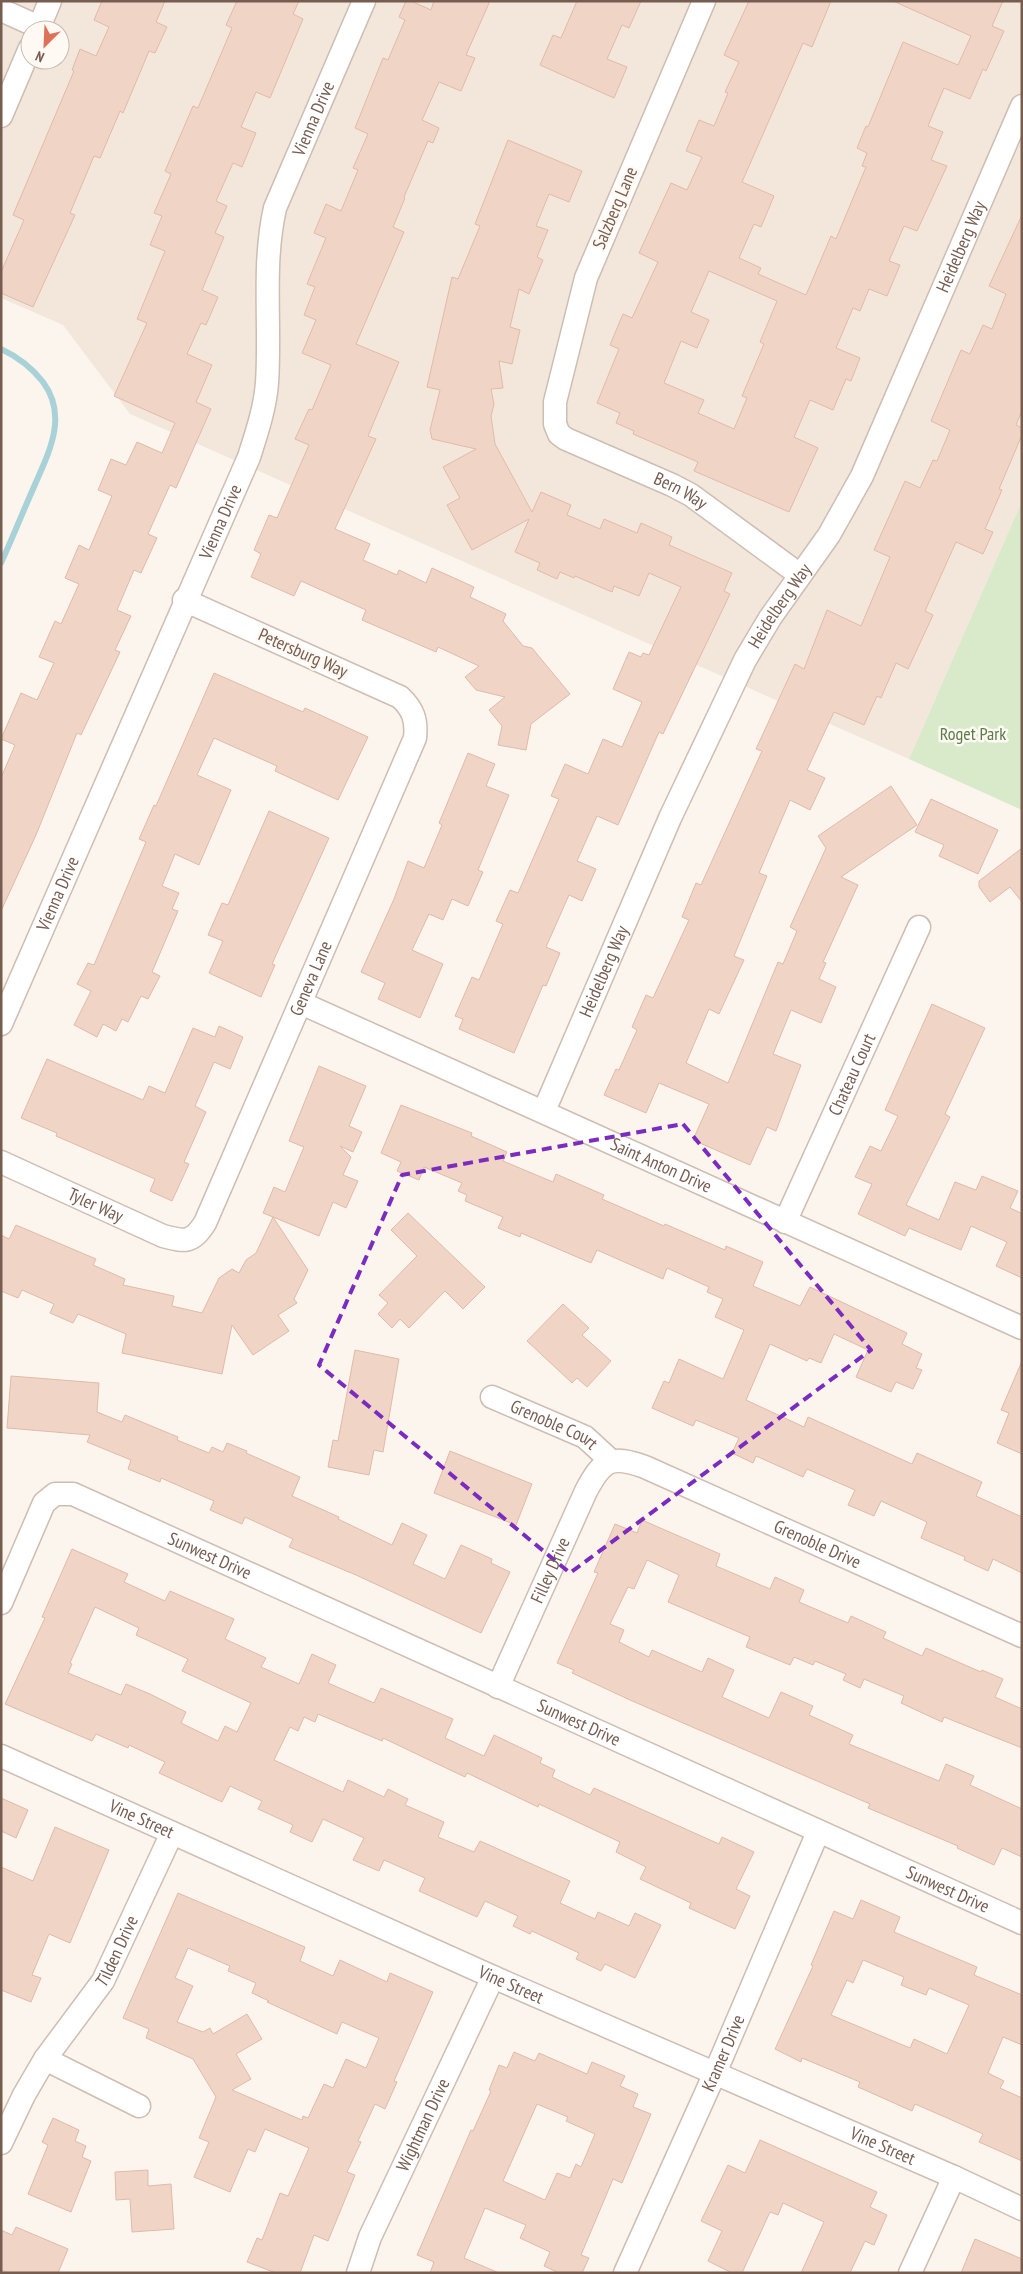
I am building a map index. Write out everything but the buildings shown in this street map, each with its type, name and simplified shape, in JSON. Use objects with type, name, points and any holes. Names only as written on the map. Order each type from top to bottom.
[{"type":"street","points":[[42,20],[50,1]]},
{"type":"street","name":"Vienna Drive","points":[[1,1024],[184,600],[249,456],[261,420],[267,383],[268,253],[275,208],[364,1]]},
{"type":"street","name":"Salzberg Lane","points":[[555,424],[558,383],[586,278],[704,1]]},
{"type":"street","points":[[1,10],[20,20]]},
{"type":"street","points":[[1,116],[21,70]]},
{"type":"street","name":"Heidelberg Way","points":[[544,1111],[670,818],[738,675],[770,618],[834,527],[862,476],[1022,106]]},
{"type":"street","name":"Bern Way","points":[[555,424],[559,434],[566,439],[691,495],[800,575]]},
{"type":"street","name":"Petersburg Way","points":[[184,600],[400,697],[410,706],[414,714]]},
{"type":"street","name":"Geneva Lane","points":[[192,1239],[205,1223],[415,738],[414,714]]},
{"type":"street","name":"Chateau Court","points":[[785,1222],[919,927]]},
{"type":"street","name":"Saint Anton Drive","points":[[301,1003],[1022,1328]]},
{"type":"street","name":"Tyler Way","points":[[1,1162],[163,1236],[184,1241],[192,1239]]},
{"type":"street","name":"Grenoble Court","points":[[492,1397],[585,1437],[610,1460]]},
{"type":"street","name":"Grenoble Drive","points":[[610,1460],[618,1459],[645,1467],[1022,1636]]},
{"type":"street","name":"Filley Drive","points":[[498,1687],[586,1491],[600,1467],[610,1460]]},
{"type":"street","name":"Sunwest Drive","points":[[1,1603],[44,1503],[55,1494],[72,1494],[1022,1923]]},
{"type":"street","name":"Vine Street","points":[[1,1756],[493,1976],[954,2177],[1022,2209]]},
{"type":"street","name":"Kramer Drive","points":[[625,2273],[715,2073],[818,1832]]},
{"type":"street","name":"Tilden Drive","points":[[1,2143],[24,2095],[45,2059],[103,1981],[172,1833]]},
{"type":"street","name":"Wightman Drive","points":[[358,2273],[370,2237],[493,1976]]},
{"type":"street","points":[[45,2059],[139,2106]]},
{"type":"street","points":[[910,2273],[954,2177]]},
{"type":"highlighted area","points":[[683,1124],[871,1350],[570,1573],[319,1365],[402,1175]]},
{"type":"shaded area","points":[[1,1],[1022,1],[1022,501],[909,759],[130,414],[63,325],[1,298]]},
{"type":"green space","name":"Roget Park","points":[[1022,501],[1022,810],[909,759]]},
{"type":"waterway","points":[[1,349],[24,363],[34,372],[51,395],[55,409],[55,422],[50,449],[1,563]]}]
